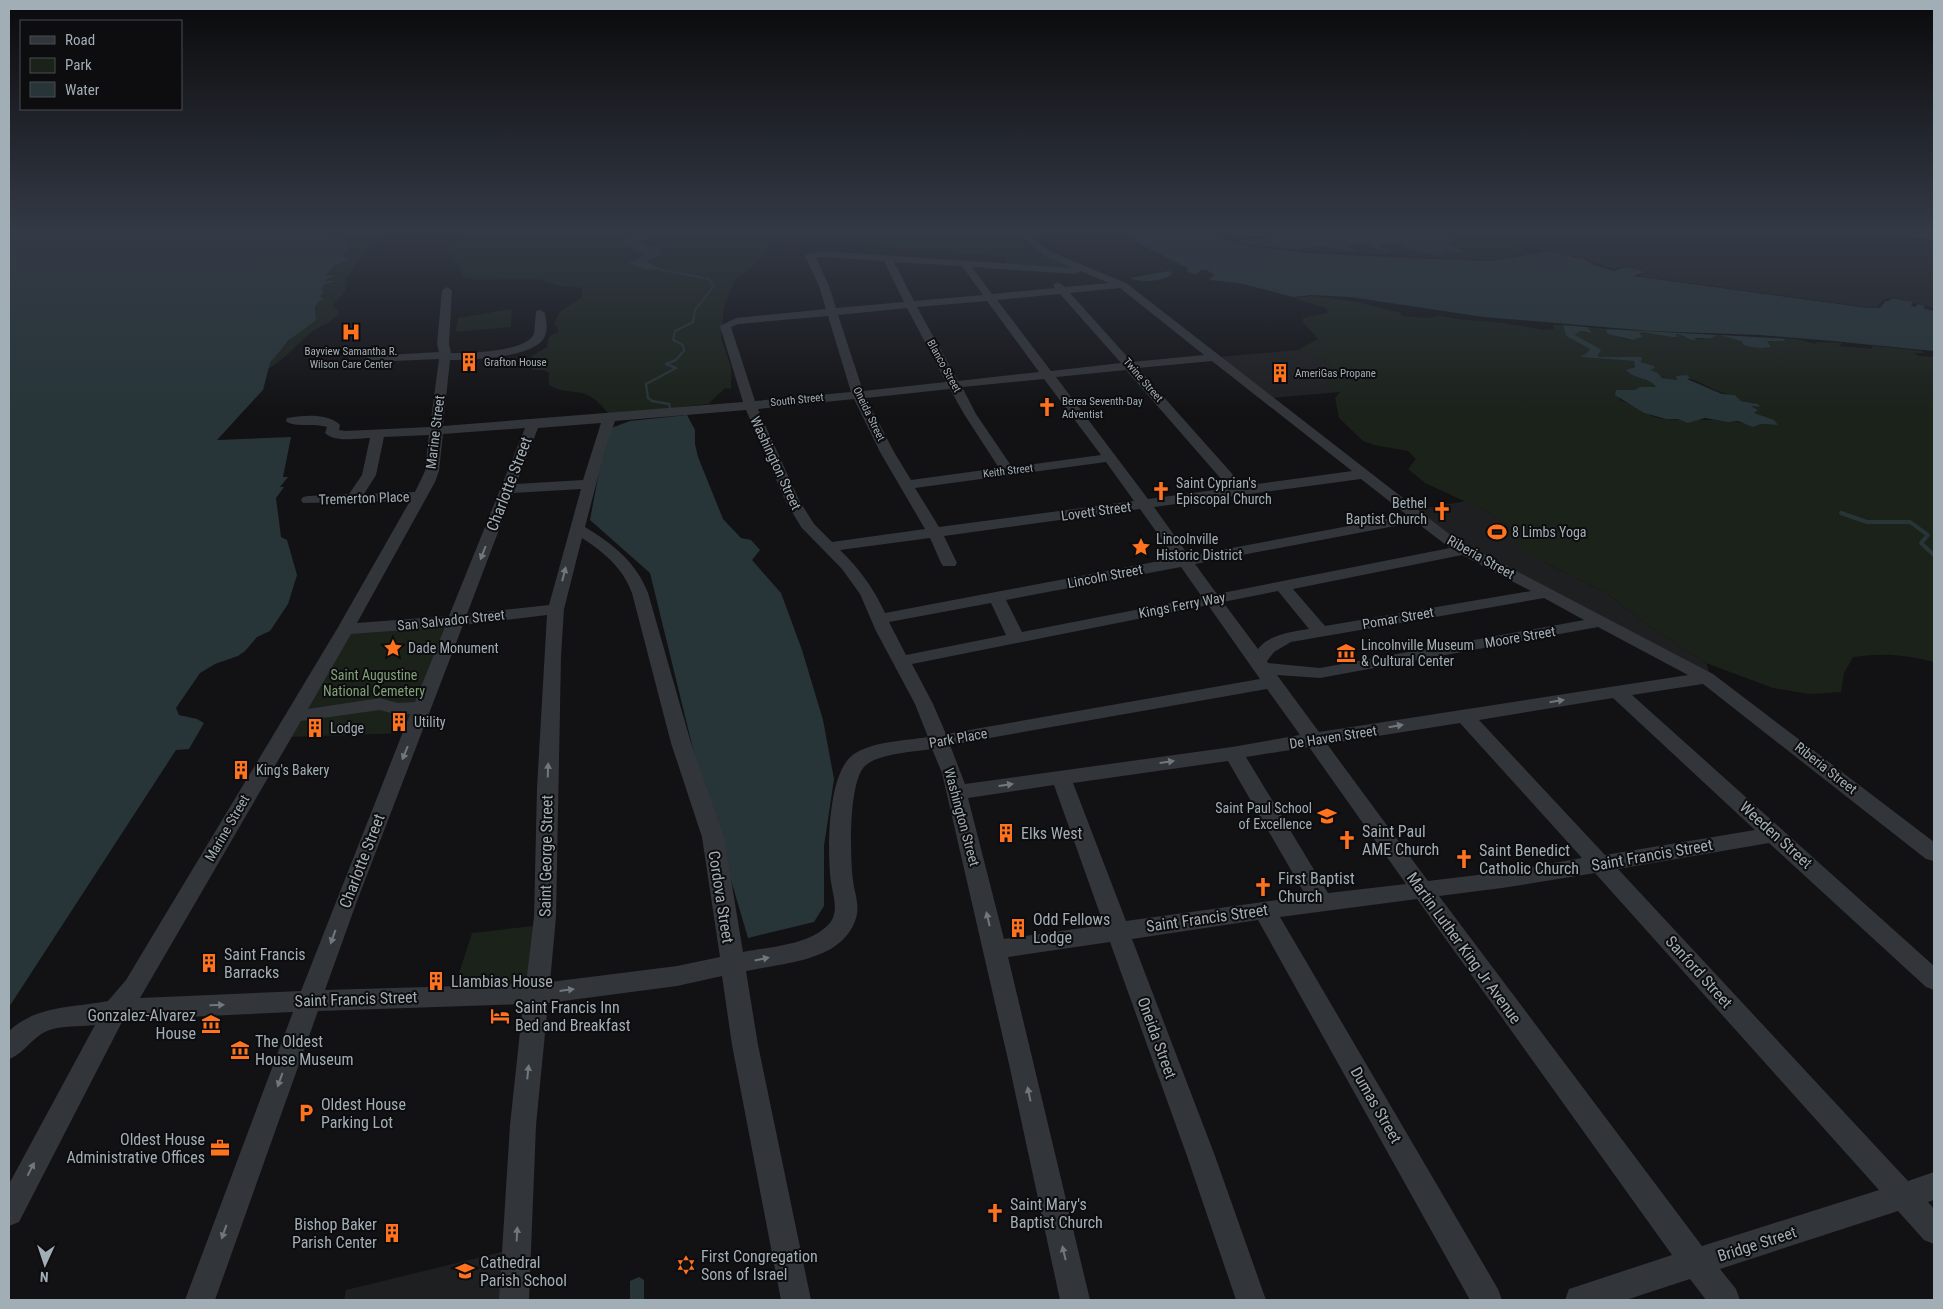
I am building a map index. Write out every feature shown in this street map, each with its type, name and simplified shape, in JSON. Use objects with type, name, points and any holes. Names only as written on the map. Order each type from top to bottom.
[{"type":"street","name":"Marine Street","points":[[9,1212],[116,1010],[135,987],[421,496],[432,471],[445,356],[443,344],[447,290]]},
{"type":"street","name":"Oneida Street","points":[[825,290],[858,394],[906,484],[935,533],[949,563]]},
{"type":"street","name":"Blanco Street","points":[[903,290],[970,414],[1008,471]]},
{"type":"street","name":"Martin Luther King Jr Avenue","points":[[983,290],[1144,504],[1422,891],[1725,1300]]},
{"type":"street","points":[[831,312],[1072,290]]},
{"type":"street","name":"Riberia Street","points":[[1128,290],[1419,518],[1463,550],[1708,678],[1730,693],[1934,853]]},
{"type":"street","name":"Twine Street","points":[[1063,291],[1239,491]]},
{"type":"street","name":"Washington Street","points":[[831,312],[728,323],[725,326],[750,405],[792,500],[808,527],[859,580],[924,704],[958,792],[1075,1300]]},
{"type":"street","points":[[370,359],[498,353],[529,345],[537,341],[540,334],[540,313]]},
{"type":"street","name":"South Street","points":[[292,421],[325,421],[334,425],[332,433],[334,434],[380,434],[532,426],[955,385],[1213,357]]},
{"type":"street","name":"Saint George Street","points":[[514,1300],[523,1125],[545,917],[550,722],[556,609],[576,528],[598,450],[609,419]]},
{"type":"street","name":"Charlotte Street","points":[[200,1300],[309,1001],[532,426]]},
{"type":"street","points":[[354,498],[369,475],[377,437],[380,434]]},
{"type":"street","name":"Keith Street","points":[[906,484],[1109,458]]},
{"type":"street","name":"Lovett Street","points":[[828,547],[1364,474]]},
{"type":"street","points":[[507,490],[589,484]]},
{"type":"street","name":"Tremerton Place","points":[[308,500],[421,496]]},
{"type":"street","name":"Lincoln Street","points":[[879,619],[1419,518]]},
{"type":"street","name":"Cordova Street","points":[[576,528],[621,560],[639,585],[643,607],[681,743],[713,837],[745,1045],[796,1300]]},
{"type":"street","name":"Kings Ferry Way","points":[[902,661],[1463,550]]},
{"type":"street","points":[[1282,586],[1320,632]]},
{"type":"street","name":"Pomar Street","points":[[1264,670],[1262,654],[1276,642],[1320,632],[1548,593]]},
{"type":"street","points":[[996,596],[1016,638]]},
{"type":"street","name":"San Salvador Street","points":[[345,629],[442,622],[556,609]]},
{"type":"street","name":"Moore Street","points":[[1264,670],[1320,672],[1600,622]]},
{"type":"street","name":"Park Place","points":[[802,950],[814,947],[832,936],[844,919],[847,907],[842,882],[840,830],[843,806],[853,768],[857,762],[869,754],[939,741],[1264,670]]},
{"type":"street","name":"De Haven Street","points":[[958,792],[1237,753],[1464,715],[1708,678]]},
{"type":"street","name":"Weeden Street","points":[[1617,692],[1934,980]]},
{"type":"street","points":[[294,716],[323,714],[365,705],[380,704],[398,709],[422,708]]},
{"type":"street","name":"Sanford Street","points":[[1464,715],[1934,1230]]},
{"type":"street","points":[[1237,753],[1236,757],[1322,902]]},
{"type":"street","name":"Oneida Street","points":[[1061,777],[1201,1156],[1251,1300]]},
{"type":"street","name":"Saint Francis Street","points":[[995,950],[1264,910],[1422,891],[1601,864],[1775,834]]},
{"type":"street","name":"Dumas Street","points":[[1264,910],[1487,1300]]},
{"type":"street","name":"Saint Francis Street","points":[[9,1048],[28,1029],[42,1020],[62,1016],[91,1015],[116,1010],[309,1001],[536,994],[677,976],[802,950]]},
{"type":"street","name":"Bridge Street","points":[[1580,1300],[1934,1186]]},
{"type":"shaded area","points":[[1742,290],[1934,290],[1934,308],[1892,297],[1882,300],[1877,307]]},
{"type":"shaded area","points":[[1298,350],[1324,360],[1330,367],[1326,382],[1340,392],[1271,398],[1218,357]]},
{"type":"shaded area","points":[[1466,501],[1488,512],[1516,532],[1541,561],[1605,592],[1645,623],[1706,663],[1710,674],[1467,548],[1415,510]]},
{"type":"shaded area","name":"Cathedral Parish School","points":[[506,1251],[502,1300],[344,1300],[346,1290]]},
{"type":"green space","points":[[345,290],[333,305],[339,313],[313,331],[280,361],[268,369],[283,347],[316,317],[316,306],[323,298],[319,297],[324,293],[322,291]]},
{"type":"green space","points":[[582,290],[731,290],[724,306],[721,338],[731,367],[731,389],[725,388],[708,404],[610,415],[592,397],[554,388],[549,385],[549,373],[544,370],[532,370],[532,356],[547,347],[549,337],[559,331],[554,323],[560,312],[582,297]]},
{"type":"green space","points":[[1312,296],[1357,302],[1401,313],[1402,316],[1427,318],[1440,316],[1504,323],[1544,330],[1554,329],[1553,325],[1563,325],[1566,336],[1590,349],[1587,354],[1579,357],[1634,361],[1635,367],[1631,368],[1628,372],[1650,382],[1656,387],[1645,387],[1631,391],[1617,390],[1620,400],[1647,414],[1665,419],[1722,420],[1756,426],[1761,424],[1778,425],[1753,413],[1757,410],[1750,406],[1758,407],[1755,403],[1741,401],[1735,395],[1714,390],[1692,379],[1671,380],[1664,378],[1649,370],[1648,365],[1633,357],[1599,357],[1597,347],[1575,335],[1580,331],[1589,332],[1587,327],[1606,329],[1607,334],[1628,340],[1641,338],[1640,333],[1642,332],[1672,337],[1677,337],[1676,334],[1678,334],[1695,340],[1721,335],[1730,336],[1741,341],[1742,345],[1761,348],[1767,348],[1766,341],[1796,339],[1817,344],[1816,342],[1842,343],[1839,346],[1872,349],[1872,346],[1876,346],[1922,351],[1924,353],[1914,353],[1919,356],[1934,357],[1934,662],[1894,655],[1853,657],[1844,673],[1841,692],[1809,694],[1773,688],[1706,663],[1645,623],[1605,592],[1541,561],[1516,546],[1516,532],[1488,512],[1425,483],[1408,469],[1416,459],[1408,451],[1374,445],[1363,441],[1339,418],[1335,398],[1340,392],[1327,387],[1326,382],[1330,367],[1324,360],[1298,350],[1318,339],[1303,322],[1303,318],[1328,313],[1326,308],[1294,298]]},
{"type":"green space","points":[[512,309],[511,327],[455,332],[458,318]]},
{"type":"green space","name":"Saint Augustine National Cemetery","points":[[447,626],[404,733],[288,737],[350,631]]},
{"type":"green space","points":[[533,926],[527,988],[454,989],[472,933]]},
{"type":"water","points":[[9,290],[322,290],[324,293],[320,296],[323,299],[318,302],[315,308],[316,320],[288,341],[270,363],[263,390],[217,440],[291,437],[283,477],[288,477],[280,487],[284,487],[276,498],[281,537],[287,540],[297,575],[288,604],[270,631],[257,637],[245,651],[200,673],[176,708],[179,715],[197,719],[204,723],[189,749],[176,750],[9,1005]]},
{"type":"water","points":[[1266,290],[1736,290],[1868,308],[1880,308],[1886,301],[1892,298],[1913,302],[1911,306],[1915,307],[1918,304],[1925,306],[1923,308],[1934,311],[1934,351],[1759,335],[1650,331],[1484,317],[1350,297],[1311,295],[1293,297]]},
{"type":"water","points":[[1563,325],[1587,327],[1592,333],[1580,331],[1575,335],[1601,350],[1598,355],[1599,357],[1642,357],[1641,362],[1654,366],[1655,368],[1650,370],[1658,373],[1662,378],[1677,380],[1676,376],[1687,375],[1690,378],[1687,379],[1722,394],[1735,395],[1741,401],[1758,404],[1760,407],[1751,406],[1758,410],[1754,413],[1774,420],[1778,425],[1761,424],[1753,427],[1738,421],[1728,422],[1705,418],[1688,423],[1678,419],[1666,419],[1644,413],[1615,395],[1616,390],[1656,387],[1626,370],[1635,367],[1634,361],[1579,357],[1586,354],[1590,349],[1566,336]]},
{"type":"water","points":[[1606,329],[1718,335],[1711,338],[1695,338],[1696,340],[1693,340],[1679,334],[1676,334],[1677,337],[1672,337],[1642,332],[1640,333],[1642,337],[1633,340],[1607,334]]},
{"type":"water","points":[[1720,335],[1794,339],[1767,341],[1771,347],[1756,348],[1743,345],[1741,341]]},
{"type":"water","points":[[687,415],[695,430],[695,444],[698,457],[723,519],[741,538],[751,540],[760,550],[752,560],[781,593],[802,650],[823,720],[834,779],[824,846],[824,906],[814,922],[748,938],[696,761],[650,573],[590,520],[604,445],[611,428],[630,421]]},
{"type":"water","points":[[639,1277],[644,1280],[644,1300],[630,1300],[630,1281]]},
{"type":"waterway","points":[[682,353],[684,351],[683,345],[673,340],[675,331],[693,322],[695,310],[711,290]]},
{"type":"waterway","points":[[671,412],[669,404],[652,401],[648,398],[646,384],[676,368],[666,364],[676,360],[682,353]]},
{"type":"waterway","points":[[1841,513],[1867,522],[1910,522],[1928,535],[1921,543],[1934,555]]},
{"type":"place","name":"Bayview Samantha R. Wilson Care Center","points":[[351,332]]},
{"type":"place","name":"Grafton House","points":[[469,362]]},
{"type":"place","name":"AmeriGas Propane","points":[[1280,373]]},
{"type":"place","name":"Berea Seventh-Day Adventist","points":[[1047,407]]},
{"type":"place","name":"Saint Cyprian's Episcopal Church","points":[[1161,491]]},
{"type":"place","name":"Bethel Baptist Church","points":[[1442,511]]},
{"type":"place","name":"8 Limbs Yoga","points":[[1497,532]]},
{"type":"place","name":"Lincolnville Historic District","points":[[1141,547]]},
{"type":"place","name":"Dade Monument","points":[[393,648]]},
{"type":"place","name":"Lincolnville Museum & Cultural Center","points":[[1346,653]]},
{"type":"place","name":"Utility","points":[[399,722]]},
{"type":"place","name":"Lodge","points":[[315,728]]},
{"type":"place","name":"King's Bakery","points":[[241,770]]},
{"type":"place","name":"Saint Paul School of Excellence","points":[[1327,816]]},
{"type":"place","name":"Elks West","points":[[1006,833]]},
{"type":"place","name":"Saint Paul AME Church","points":[[1347,840]]},
{"type":"place","name":"Saint Benedict Catholic Church","points":[[1464,859]]},
{"type":"place","name":"First Baptist Church","points":[[1263,887]]},
{"type":"place","name":"Odd Fellows Lodge","points":[[1018,928]]},
{"type":"place","name":"Saint Francis Barracks","points":[[209,963]]},
{"type":"place","name":"Llambias House","points":[[436,981]]},
{"type":"place","name":"Saint Francis Inn Bed and Breakfast","points":[[500,1016]]},
{"type":"place","name":"Gonzalez-Alvarez House","points":[[211,1024]]},
{"type":"place","name":"The Oldest House Museum","points":[[240,1050]]},
{"type":"place","name":"Oldest House Parking Lot","points":[[306,1113]]},
{"type":"place","name":"Oldest House Administrative Offices","points":[[220,1148]]},
{"type":"place","name":"Saint Mary's Baptist Church","points":[[995,1213]]},
{"type":"place","name":"Bishop Baker Parish Center","points":[[392,1233]]},
{"type":"place","name":"First Congregation Sons of Israel","points":[[686,1265]]},
{"type":"place","name":"Cathedral Parish School","points":[[465,1271]]}]
